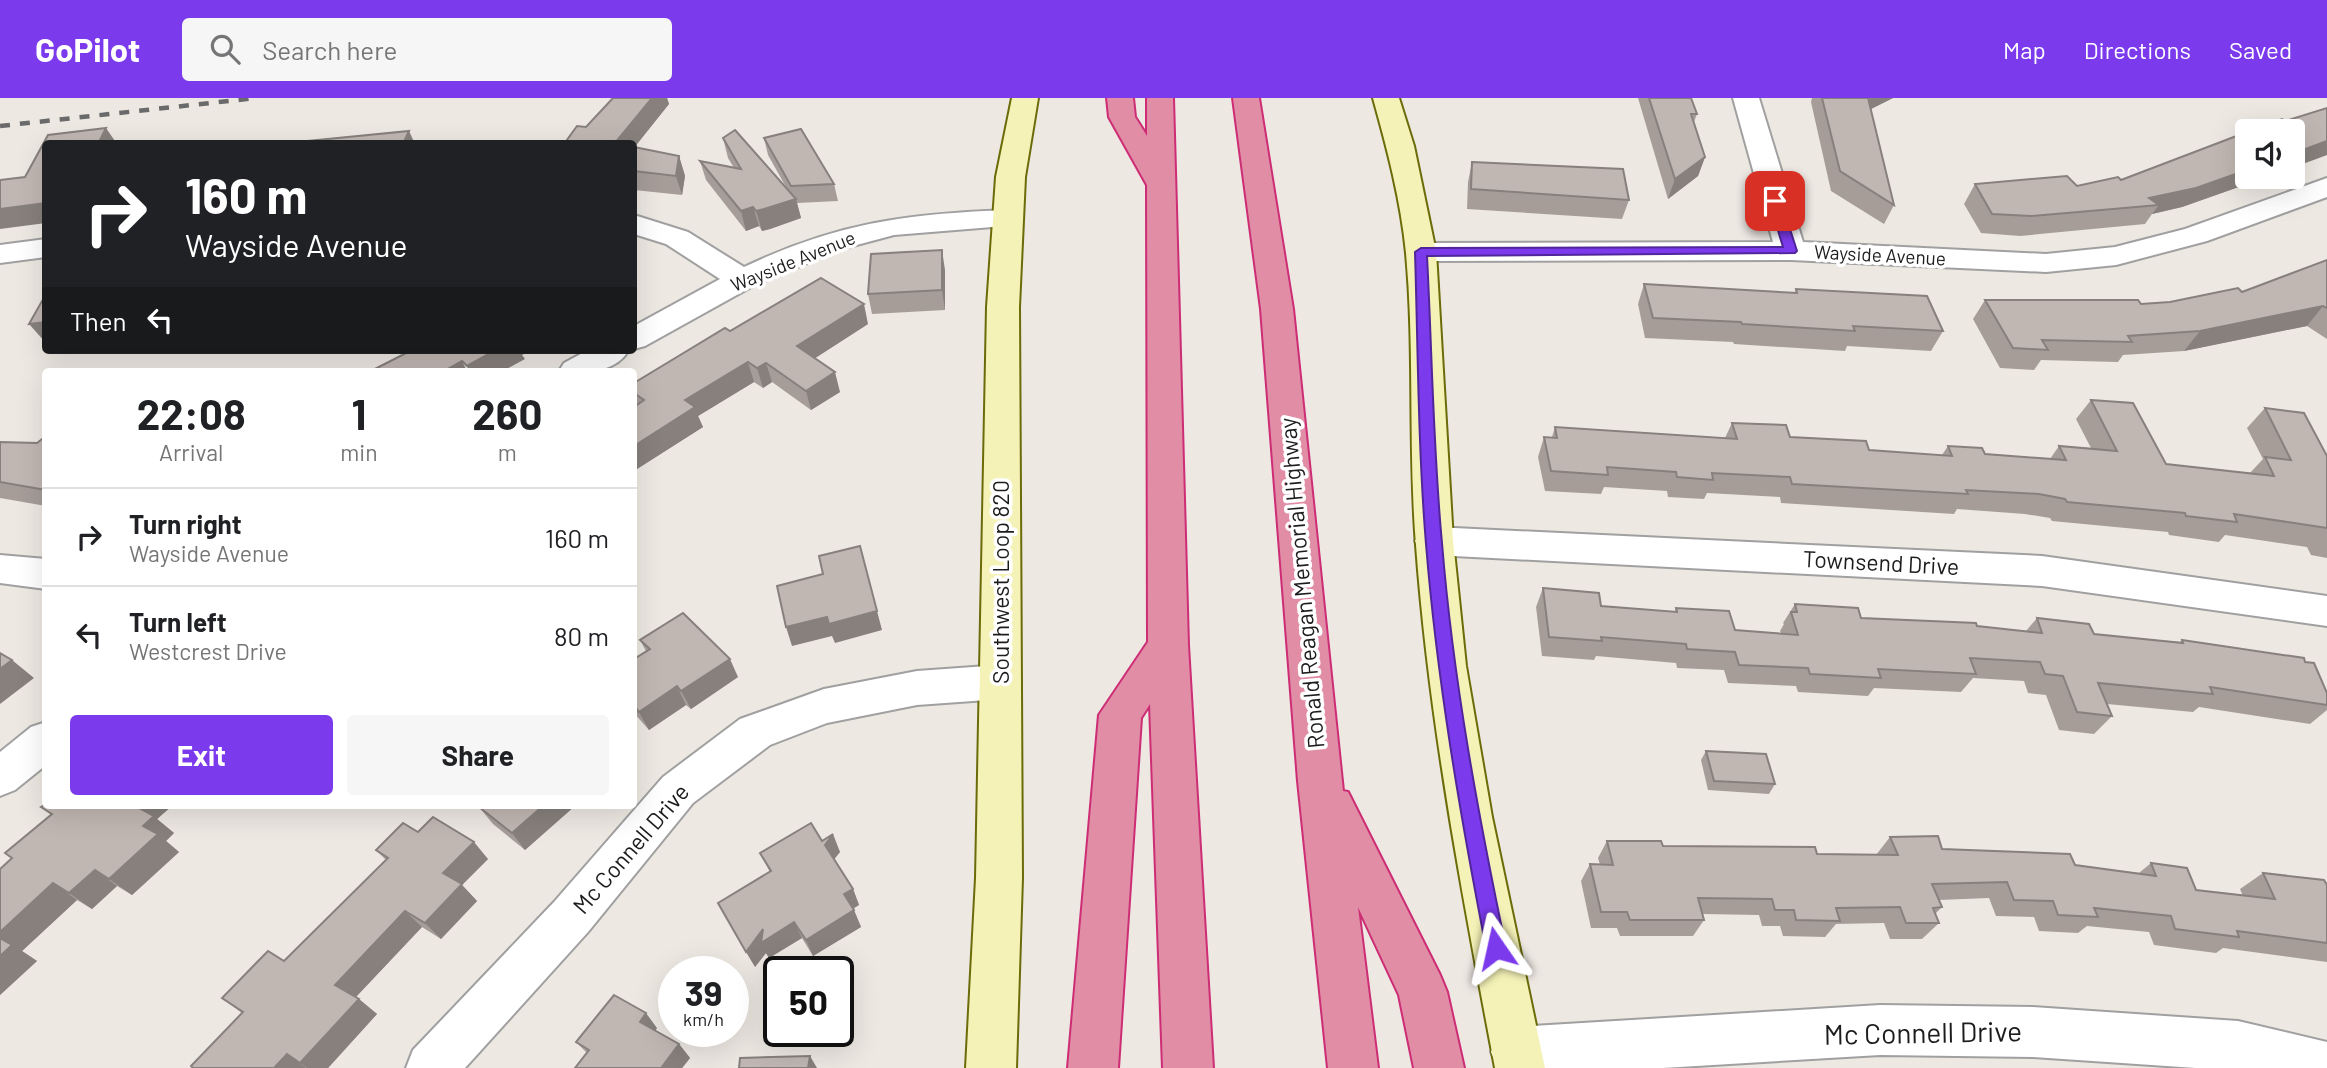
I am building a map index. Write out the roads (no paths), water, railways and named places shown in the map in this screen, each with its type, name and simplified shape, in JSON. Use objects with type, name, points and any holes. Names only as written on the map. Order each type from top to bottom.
[{"type":"highway","points":[[1160,98],[1168,645],[1188,1068]]},
{"type":"highway","name":"Ronald Reagan Memorial Highway","points":[[1246,98],[1278,309],[1320,781],[1353,1068]]},
{"type":"highway","points":[[1121,108],[1160,184]]},
{"type":"highway","points":[[1093,1068],[1120,715],[1168,645]]},
{"type":"highway","points":[[1320,781],[1423,992],[1438,1068]]},
{"type":"main road","name":"Southwest Loop 820","points":[[991,1068],[997,988],[1000,839],[1001,375],[1012,156],[1025,98]]},
{"type":"main road","points":[[1386,98],[1401,146],[1421,252],[1434,541],[1446,666],[1470,817],[1518,1060]]},
{"type":"street","points":[[1746,98],[1791,251]]},
{"type":"street","name":"Wayside Avenue","points":[[1421,252],[1791,251],[2046,263],[2116,256],[2196,235],[2327,187]]},
{"type":"street","name":"Wayside Avenue","points":[[637,337],[741,278],[858,234],[935,222],[1007,219]]},
{"type":"street","points":[[637,225],[677,238],[741,278]]},
{"type":"street","points":[[0,254],[42,249]]},
{"type":"street","points":[[581,368],[606,354]]},
{"type":"street","name":"Townsend Drive","points":[[1434,541],[2042,571],[2327,611]]},
{"type":"street","points":[[0,569],[42,574]]},
{"type":"street","name":"Mc Connell Drive","points":[[431,1068],[571,917],[678,790],[755,732],[824,706],[916,688],[1000,682]]},
{"type":"street","points":[[0,777],[42,743]]},
{"type":"street","name":"Mc Connell Drive","points":[[1518,1060],[1880,1030],[2033,1032],[2238,1046],[2327,1066]]},
{"type":"railway","points":[[0,126],[256,98]]}]
